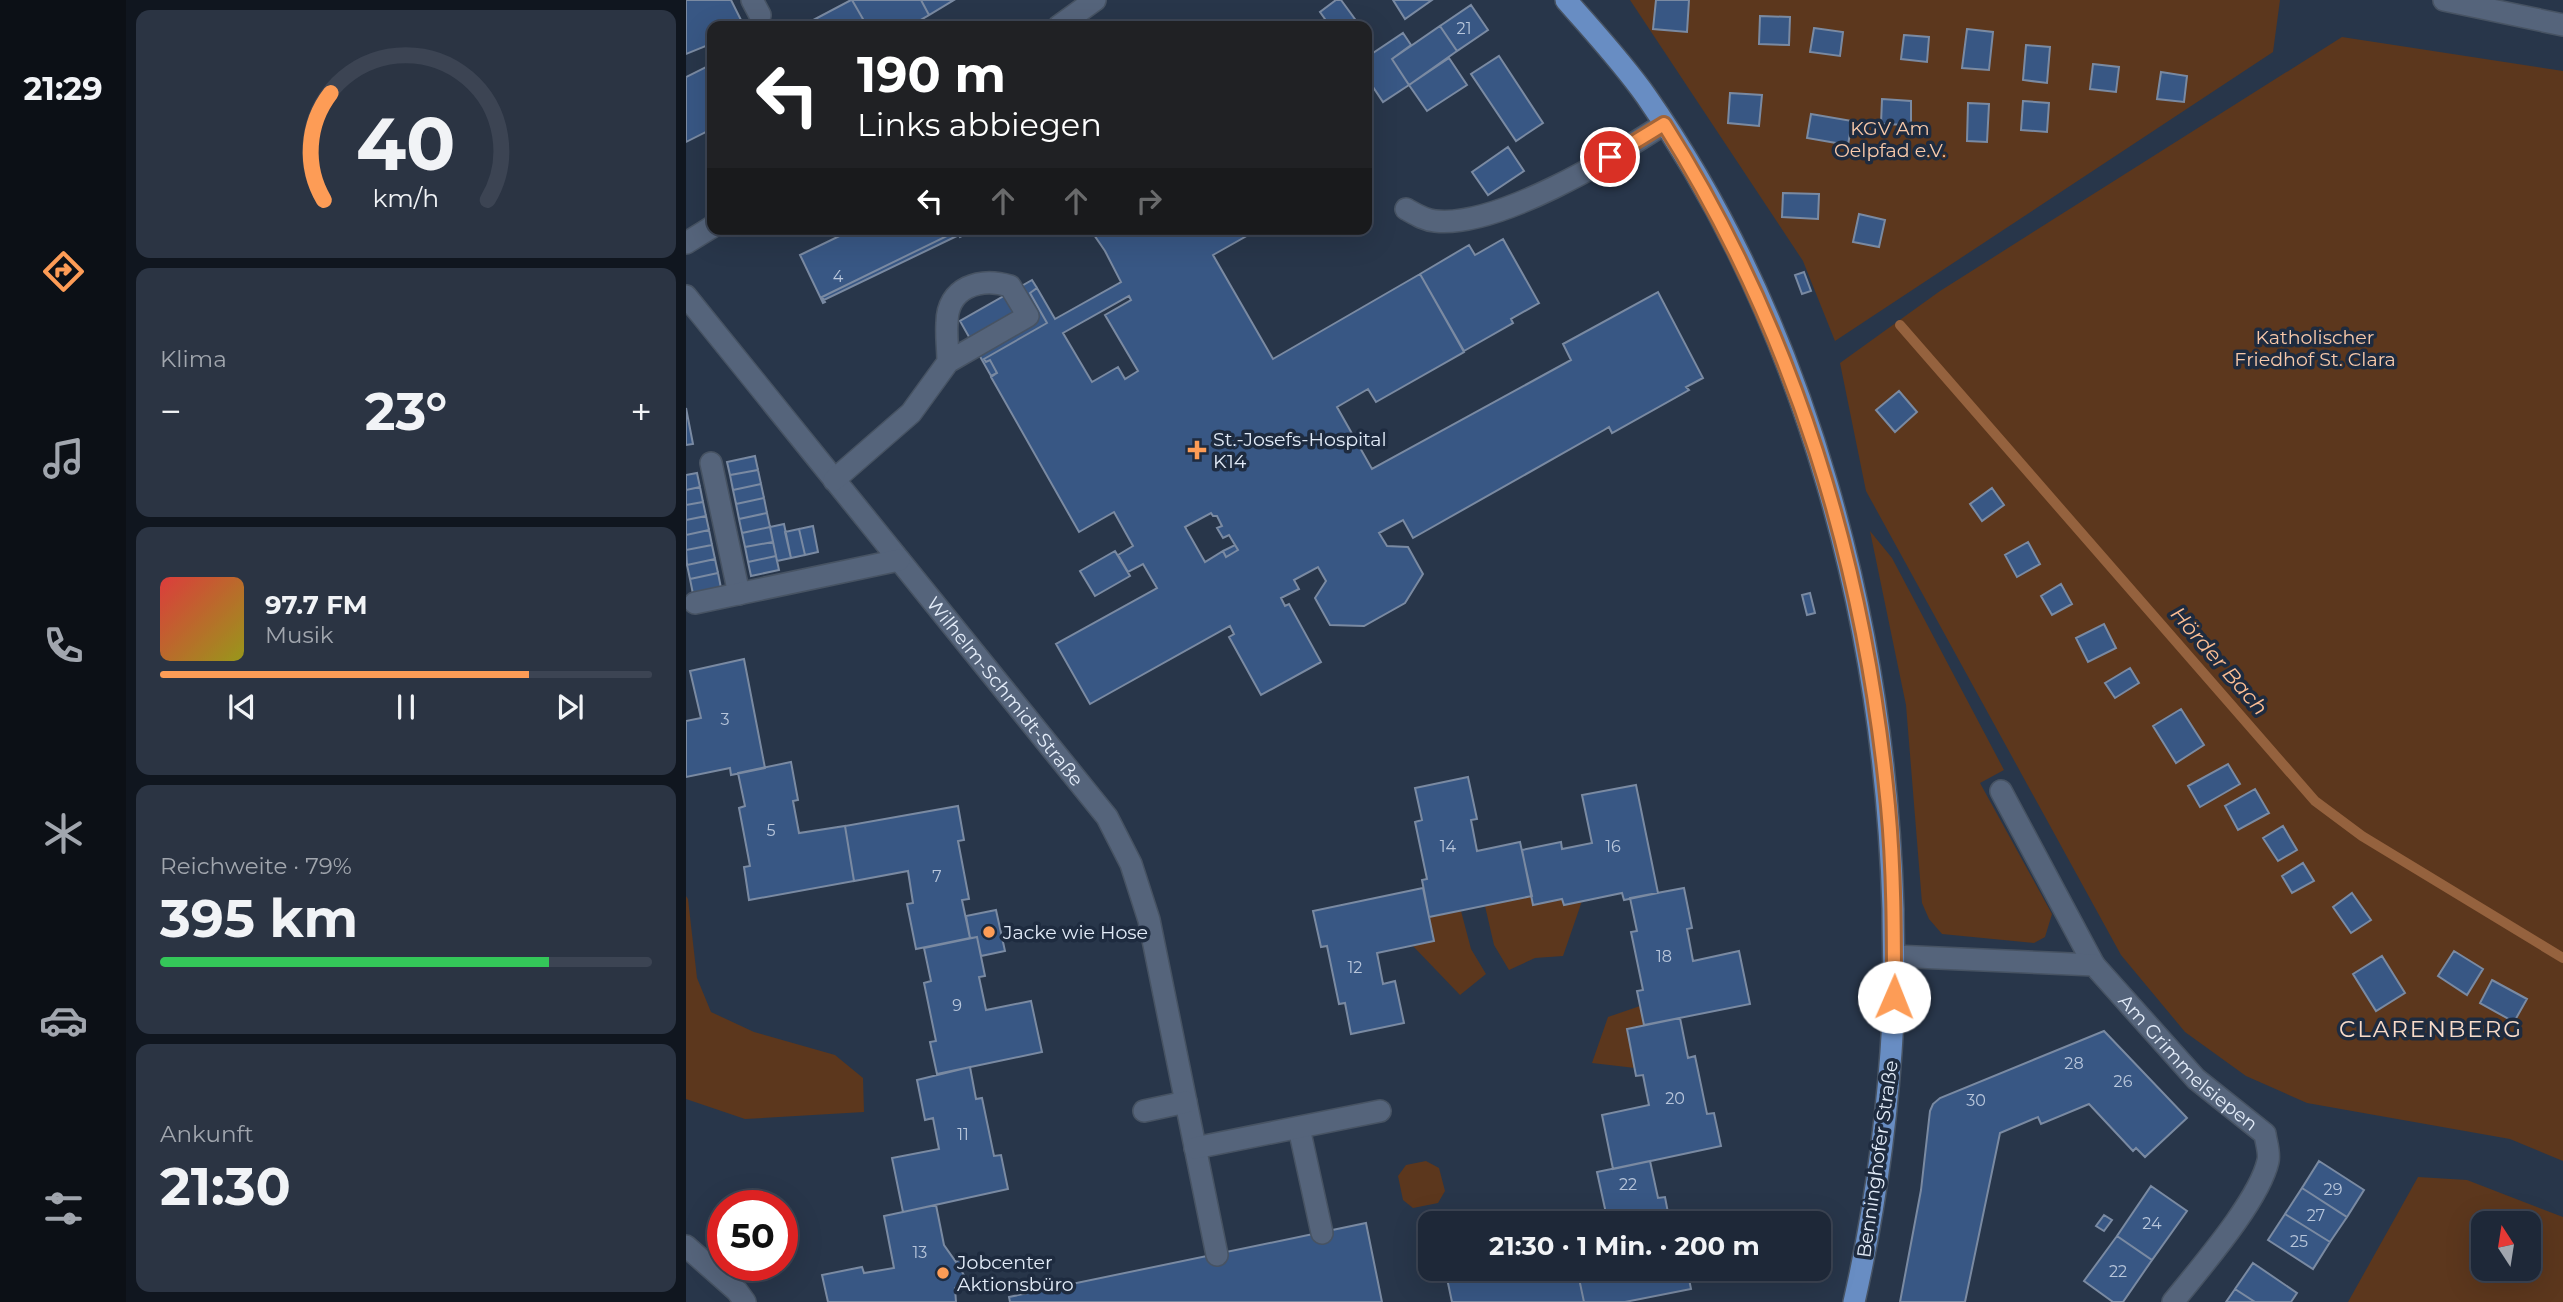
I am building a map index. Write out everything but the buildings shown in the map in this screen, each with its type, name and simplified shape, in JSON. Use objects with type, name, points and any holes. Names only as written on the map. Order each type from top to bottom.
[{"type":"main road","name":"Benninghofer Straße","points":[[1573,4],[1645,94],[1723,225],[1747,272],[1785,362],[1819,458],[1861,623],[1888,807],[1894,957],[1893,1017],[1884,1122],[1863,1264],[1854,1302]]},
{"type":"street","points":[[1066,21],[1095,0]]},
{"type":"street","points":[[2444,0],[2563,25]]},
{"type":"street","points":[[1406,209],[1433,222],[1459,221],[1492,213],[1563,183],[1664,124]]},
{"type":"street","points":[[686,243],[707,230]]},
{"type":"street","name":"Wilhelm-Schmidt-Straße","points":[[686,296],[1107,817],[1131,864],[1149,920],[1217,1255]]},
{"type":"street","points":[[834,480],[911,413],[948,362]]},
{"type":"street","points":[[711,463],[739,594]]},
{"type":"street","points":[[695,603],[899,560]]},
{"type":"street","name":"Am Grimmelsiepen","points":[[2001,791],[2094,965],[2196,1079],[2265,1134],[2269,1159],[2254,1192],[2173,1302]]},
{"type":"street","points":[[1894,957],[2094,965]]},
{"type":"street","points":[[1144,1111],[1186,1102]]},
{"type":"street","points":[[1195,1148],[1380,1111]]},
{"type":"street","points":[[1299,1128],[1322,1233]]},
{"type":"street","points":[[686,1246],[737,1291],[745,1302]]},
{"type":"green space","name":"KGV Am Oelpfad e.V.","points":[[1630,0],[2280,0],[2273,52],[1835,341],[1803,261]]},
{"type":"green space","name":"Katholischer Friedhof St. Clara","points":[[2342,37],[2563,71],[2563,1161],[2510,1139],[2307,1103],[2246,1076],[2185,1032],[2121,955],[1866,491],[1840,363],[1940,291]]},
{"type":"green space","points":[[1870,531],[1892,558],[2004,770],[1980,783],[2052,914],[2045,937],[2034,943],[1942,934],[1929,919],[1922,903],[1906,705]]},
{"type":"green space","points":[[686,896],[697,978],[711,1012],[754,1032],[835,1055],[863,1078],[864,1112],[745,1119],[686,1099]]},
{"type":"green space","points":[[1532,896],[1533,905],[1562,899],[1564,905],[1582,901],[1563,956],[1535,958],[1509,970],[1494,945],[1485,906]]},
{"type":"green space","points":[[1461,911],[1471,949],[1486,974],[1460,995],[1412,945],[1434,941],[1429,917]]},
{"type":"green space","points":[[1640,1006],[1644,1025],[1627,1029],[1635,1068],[1592,1063],[1608,1017]]},
{"type":"green space","points":[[1426,1161],[1439,1168],[1445,1191],[1438,1203],[1413,1208],[1403,1200],[1398,1176],[1406,1165]]},
{"type":"green space","points":[[2418,1177],[2467,1180],[2563,1217],[2563,1302],[2348,1302]]},
{"type":"waterway","name":"Hörder Bach","points":[[1900,325],[2315,801],[2362,836],[2563,958]]},
{"type":"place","name":"St.-Josefs-Hospital K14","points":[[1197,450]]},
{"type":"place","name":"Jacke wie Hose","points":[[989,932]]},
{"type":"place","name":"Jobcenter Aktionsbüro","points":[[943,1273]]},
{"type":"district","name":"CLARENBERG","points":[[2431,1029]]},
{"type":"route","points":[[1610,157],[1664,124],[1747,272],[1781,352],[1819,458],[1861,623],[1875,704],[1888,807],[1894,997]]}]
